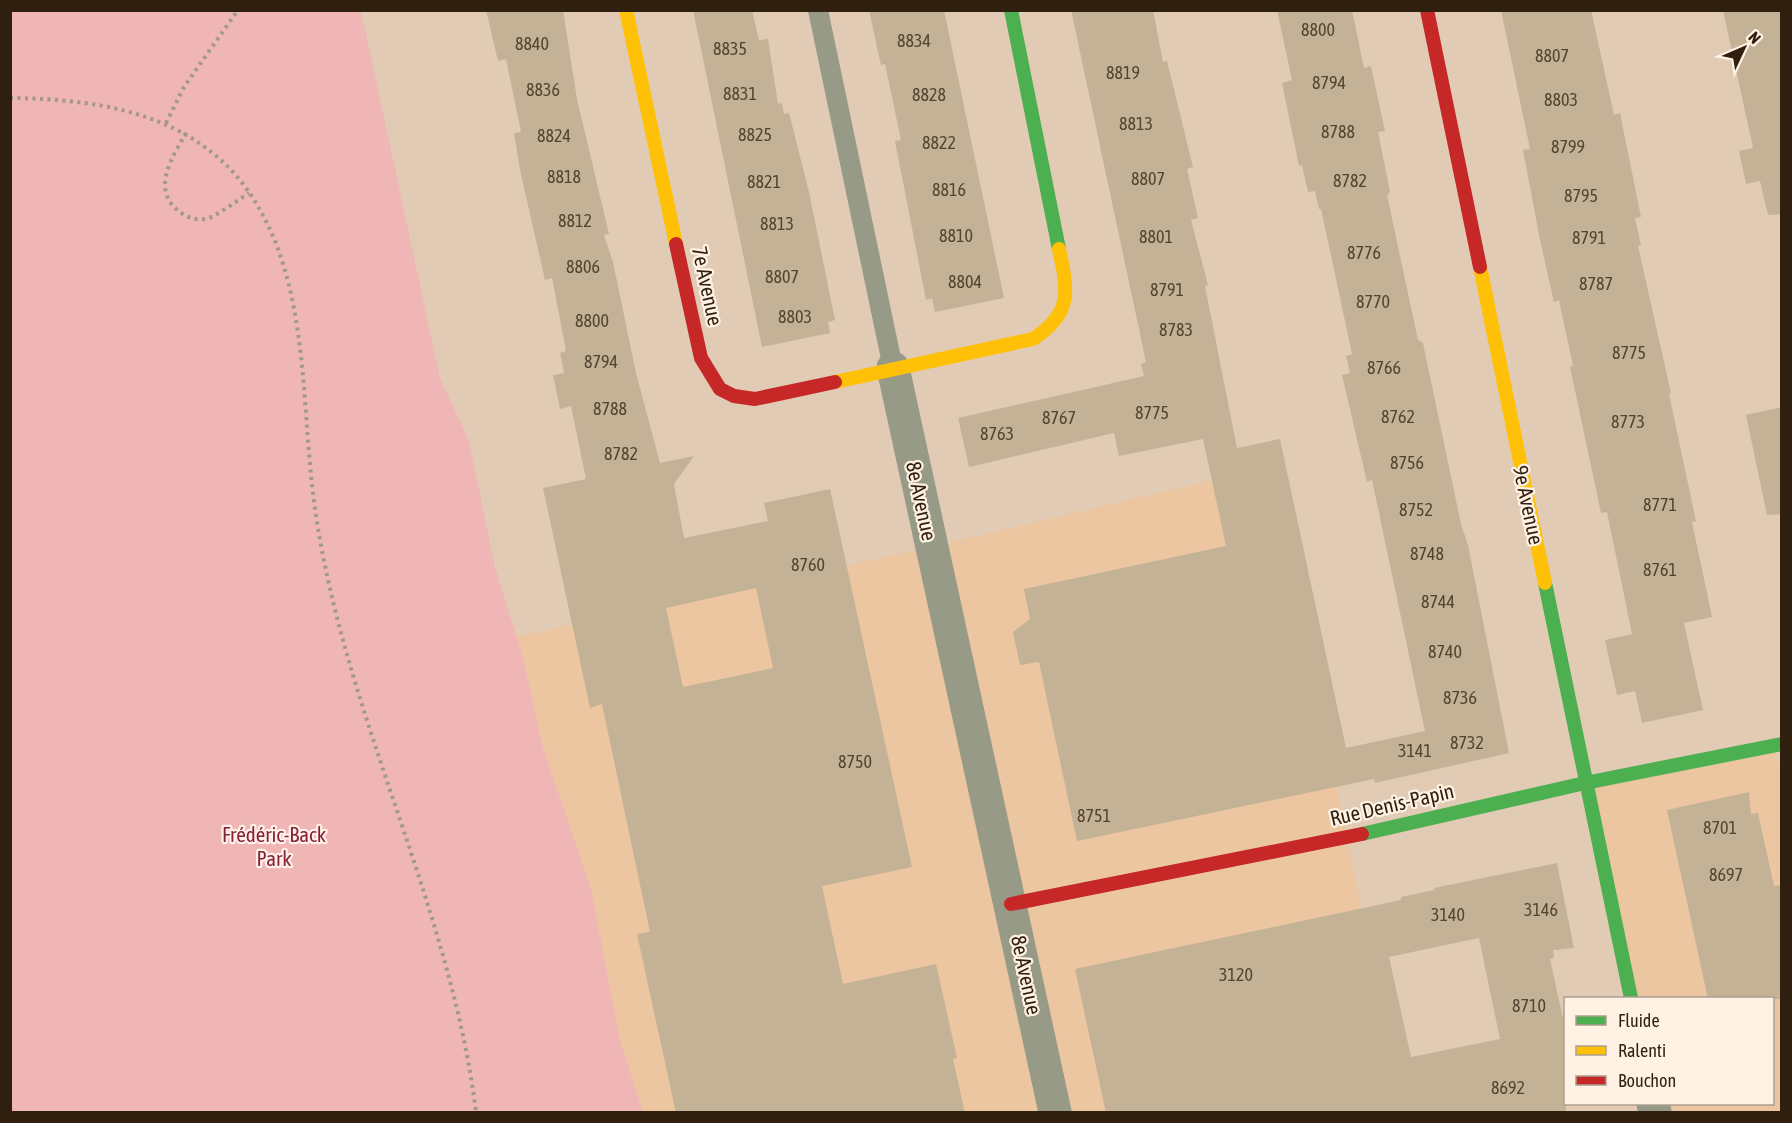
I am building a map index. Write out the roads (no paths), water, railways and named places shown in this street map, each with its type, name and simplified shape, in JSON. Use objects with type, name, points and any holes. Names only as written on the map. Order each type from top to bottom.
[{"type":"street","name":"7e Avenue","points":[[626,10],[701,358],[709,377],[722,393],[738,398],[755,399],[893,368]]},
{"type":"street","points":[[893,368],[1033,339],[1050,328],[1062,315],[1066,299],[1066,281],[1011,10]]},
{"type":"street","name":"9e Avenue","points":[[1427,10],[1631,997]]},
{"type":"street","name":"8e Avenue","points":[[893,368],[1055,1113]]},
{"type":"street","name":"Rue Denis-Papin","points":[[1011,904],[1343,838],[1585,783],[1782,744]]},
{"type":"lane","points":[[818,10],[893,368]]},
{"type":"park label","name":"Frédéric-Back Park","points":[[274,847]]}]
